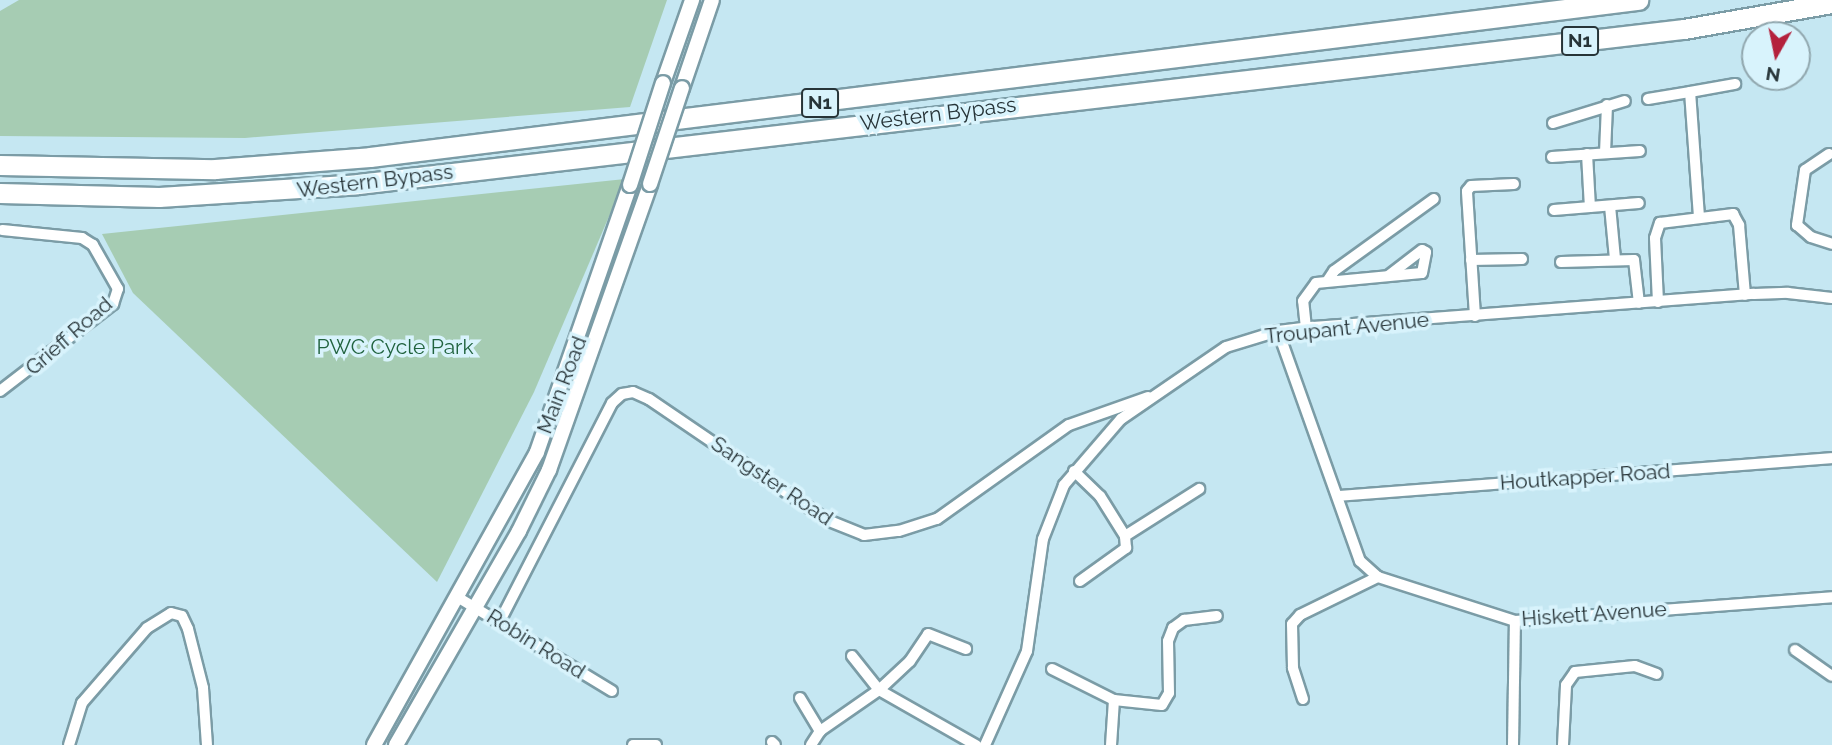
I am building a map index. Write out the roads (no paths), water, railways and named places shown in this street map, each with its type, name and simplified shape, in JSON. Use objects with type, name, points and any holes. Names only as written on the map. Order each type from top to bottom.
[{"type":"highway","name":"Western Bypass","points":[[0,165],[215,169],[356,159],[1638,0]]},
{"type":"highway","name":"Western Bypass","points":[[0,193],[159,197],[267,194],[1684,29],[1832,3]]},
{"type":"highway","points":[[1684,29],[1832,11]]},
{"type":"main road","name":"Main Road","points":[[374,745],[510,506],[555,408],[692,0]]},
{"type":"main road","name":"Main Road","points":[[396,745],[475,607],[553,459],[712,0]]},
{"type":"street","points":[[1648,99],[1735,84]]},
{"type":"street","points":[[1690,92],[1699,217]]},
{"type":"street","points":[[1553,124],[1607,104],[1625,101]]},
{"type":"street","points":[[1605,153],[1607,104]]},
{"type":"street","points":[[1552,157],[1640,151]]},
{"type":"street","points":[[1827,153],[1805,170],[1797,225],[1811,237],[1832,244]]},
{"type":"street","points":[[1587,154],[1590,206]]},
{"type":"street","points":[[1475,316],[1469,187],[1514,184]]},
{"type":"street","points":[[1306,328],[1305,294],[1328,280],[1334,271],[1434,199]]},
{"type":"street","points":[[1554,210],[1639,204]]},
{"type":"street","points":[[1610,206],[1615,259]]},
{"type":"street","points":[[1658,302],[1658,226],[1663,221],[1732,214],[1738,220],[1745,295]]},
{"type":"street","name":"Grieff Road","points":[[0,391],[113,304],[118,289],[93,245],[82,238],[2,230]]},
{"type":"street","points":[[1471,260],[1522,259]]},
{"type":"street","points":[[1561,262],[1615,259],[1636,263],[1639,303]]},
{"type":"street","points":[[1328,280],[1388,276]]},
{"type":"street","name":"Troupant Avenue","points":[[985,745],[1027,651],[1043,539],[1055,504],[1074,471],[1103,437],[1154,395],[1226,347],[1278,331],[1306,328],[1745,295],[1788,293],[1832,299]]},
{"type":"street","points":[[1278,331],[1360,561],[1378,577],[1300,615],[1292,624],[1293,668],[1303,699]]},
{"type":"street","name":"Sangster Road","points":[[500,621],[612,403],[622,394],[649,400],[827,520],[864,535],[899,531],[937,519],[1069,425],[1154,395]]},
{"type":"street","name":"Houtkapper Road","points":[[1338,496],[1832,458]]},
{"type":"street","points":[[1074,471],[1100,496],[1125,536],[1126,548],[1080,581]]},
{"type":"street","points":[[1125,536],[1199,489]]},
{"type":"street","name":"Hiskett Avenue","points":[[1378,577],[1516,621],[1832,597]]},
{"type":"street","name":"Robin Road","points":[[459,598],[612,691]]},
{"type":"street","points":[[69,745],[82,703],[147,628],[171,613],[182,616],[188,629],[203,688],[207,745]]},
{"type":"street","points":[[1052,668],[1114,700],[1163,705],[1169,693],[1168,641],[1173,628],[1184,620],[1217,616]]},
{"type":"street","points":[[1513,745],[1516,621]]},
{"type":"street","points":[[811,745],[820,731],[880,690],[910,661],[930,633],[966,649]]},
{"type":"street","points":[[1794,650],[1832,676]]},
{"type":"street","points":[[852,656],[880,690],[976,745]]},
{"type":"street","points":[[1563,745],[1566,685],[1572,675],[1635,666],[1657,674]]},
{"type":"street","points":[[800,698],[820,731]]},
{"type":"street","points":[[1111,745],[1114,700]]},
{"type":"street","points":[[633,745],[656,745]]},
{"type":"park label","name":"PWC Cycle Park","points":[[395,347]]}]
